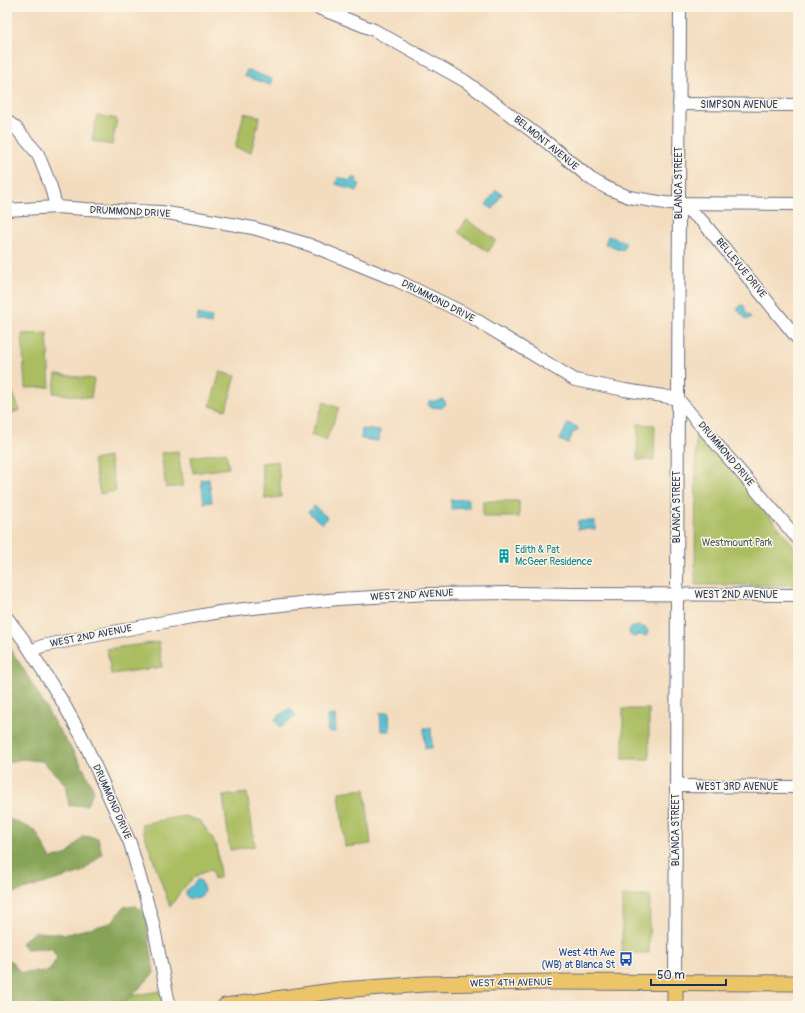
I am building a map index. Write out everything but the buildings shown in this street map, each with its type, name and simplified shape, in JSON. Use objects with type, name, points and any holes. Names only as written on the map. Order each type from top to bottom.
[{"type":"main road","name":"WEST 4TH AVENUE","points":[[225,1006],[340,990],[425,984],[551,982],[798,983]]},
{"type":"main road","name":"BLANCA STREET","points":[[675,983],[675,1006]]},
{"type":"street","name":"BELMONT AVENUE","points":[[316,7],[374,30],[465,80],[549,144],[591,179],[607,188],[629,197],[665,203],[798,204]]},
{"type":"street","name":"BLANCA STREET","points":[[675,983],[680,7]]},
{"type":"street","name":"SIMPSON AVENUE","points":[[679,104],[798,105]]},
{"type":"street","points":[[7,121],[16,128],[38,154],[51,187],[56,207]]},
{"type":"street","name":"BELLEVUE DRIVE","points":[[679,203],[703,222],[798,338]]},
{"type":"street","name":"DRUMMOND DRIVE","points":[[7,210],[56,207],[161,212],[203,218],[253,228],[303,243],[396,280],[468,315],[575,380],[678,399],[798,539]]},
{"type":"street","name":"WEST 2ND AVENUE","points":[[31,651],[42,646],[220,612],[338,599],[428,594],[518,593],[798,595]]},
{"type":"street","name":"DRUMMOND DRIVE","points":[[7,618],[31,651],[82,737],[130,843],[153,923],[168,999],[171,1006]]},
{"type":"street","name":"WEST 3RD AVENUE","points":[[676,786],[798,787]]},
{"type":"green space","points":[[618,7],[635,7],[635,15],[618,15]]},
{"type":"green space","points":[[244,113],[260,117],[251,152],[235,148]]},
{"type":"green space","points":[[97,115],[117,119],[112,145],[92,141]]},
{"type":"green space","points":[[467,220],[496,240],[488,252],[458,232]]},
{"type":"green space","points":[[47,333],[50,387],[25,388],[22,334]]},
{"type":"green space","points":[[220,372],[236,376],[226,410],[210,406]]},
{"type":"green space","points":[[56,374],[94,379],[91,398],[53,393]]},
{"type":"green space","points":[[10,387],[20,410],[7,415],[7,389]]},
{"type":"green space","points":[[324,402],[339,408],[326,441],[311,435]]},
{"type":"green space","points":[[638,424],[655,425],[654,460],[637,460]]},
{"type":"green space","name":"Westmount Park","points":[[696,427],[798,551],[798,585],[695,585]]},
{"type":"green space","points":[[178,451],[183,486],[166,488],[161,453]]},
{"type":"green space","points":[[226,452],[229,468],[193,473],[191,457]]},
{"type":"green space","points":[[109,457],[116,491],[100,494],[93,460]]},
{"type":"green space","points":[[278,461],[281,497],[265,499],[261,463]]},
{"type":"green space","points":[[483,501],[519,501],[519,517],[483,517]]},
{"type":"green space","points":[[159,642],[162,667],[111,674],[107,649]]},
{"type":"green space","points":[[7,644],[24,670],[55,724],[79,760],[94,790],[87,805],[69,806],[65,784],[42,761],[21,759],[7,763]]},
{"type":"green space","points":[[623,709],[649,709],[649,759],[623,759]]},
{"type":"green space","points":[[365,789],[371,844],[345,847],[339,792]]},
{"type":"green space","points":[[247,793],[255,846],[230,850],[223,796]]},
{"type":"green space","points":[[184,816],[200,821],[217,846],[220,877],[214,879],[212,870],[199,875],[193,879],[178,895],[170,907],[141,824]]},
{"type":"green space","points":[[7,818],[35,830],[51,859],[68,854],[83,836],[98,838],[102,854],[82,872],[7,895]]},
{"type":"green space","points":[[622,896],[650,896],[649,953],[622,953]]},
{"type":"green space","points":[[137,906],[146,916],[154,973],[127,1001],[103,1006],[7,1006],[7,960],[11,961],[21,973],[49,971],[57,958],[52,948],[26,949],[21,943],[34,932],[67,934],[111,923],[124,907]]},
{"type":"green space","points":[[160,991],[166,1006],[73,1006]]},
{"type":"water","points":[[247,70],[272,79],[270,85],[244,76]]},
{"type":"water","points":[[338,177],[350,181],[352,178],[356,178],[356,183],[360,184],[357,191],[336,184]]},
{"type":"water","points":[[496,190],[502,194],[493,209],[486,205]]},
{"type":"water","points":[[608,236],[626,242],[623,250],[605,244]]},
{"type":"water","points":[[742,304],[745,307],[745,311],[751,317],[747,320],[737,309]]},
{"type":"water","points":[[198,314],[212,317],[211,324],[197,321]]},
{"type":"water","points":[[442,399],[446,404],[442,408],[429,407],[429,401],[437,401]]},
{"type":"water","points":[[568,423],[577,427],[578,430],[573,433],[568,444],[560,440]]},
{"type":"water","points":[[362,429],[380,431],[379,441],[361,439]]},
{"type":"water","points":[[209,479],[212,502],[204,503],[201,480]]},
{"type":"water","points":[[469,499],[469,508],[451,509],[451,500]]},
{"type":"water","points":[[314,506],[328,518],[322,524],[308,512]]},
{"type":"water","points":[[578,521],[595,521],[595,529],[578,529]]},
{"type":"water","points":[[639,626],[646,628],[648,632],[646,636],[639,635],[634,637],[630,635],[629,630],[631,628]]},
{"type":"water","points":[[290,708],[296,716],[280,727],[275,719]]},
{"type":"water","points":[[389,712],[390,731],[381,731],[380,713]]},
{"type":"water","points":[[335,715],[336,732],[328,732],[327,716]]},
{"type":"water","points":[[424,728],[431,728],[432,748],[425,748]]},
{"type":"water","points":[[197,880],[202,882],[204,891],[202,896],[191,899],[187,897],[186,890]]},
{"type":"place","name":"Edith & Pat McGeer Residence","points":[[504,556]]},
{"type":"place","name":"West 4th Ave (WB) at Blanca St","points":[[626,959]]}]
